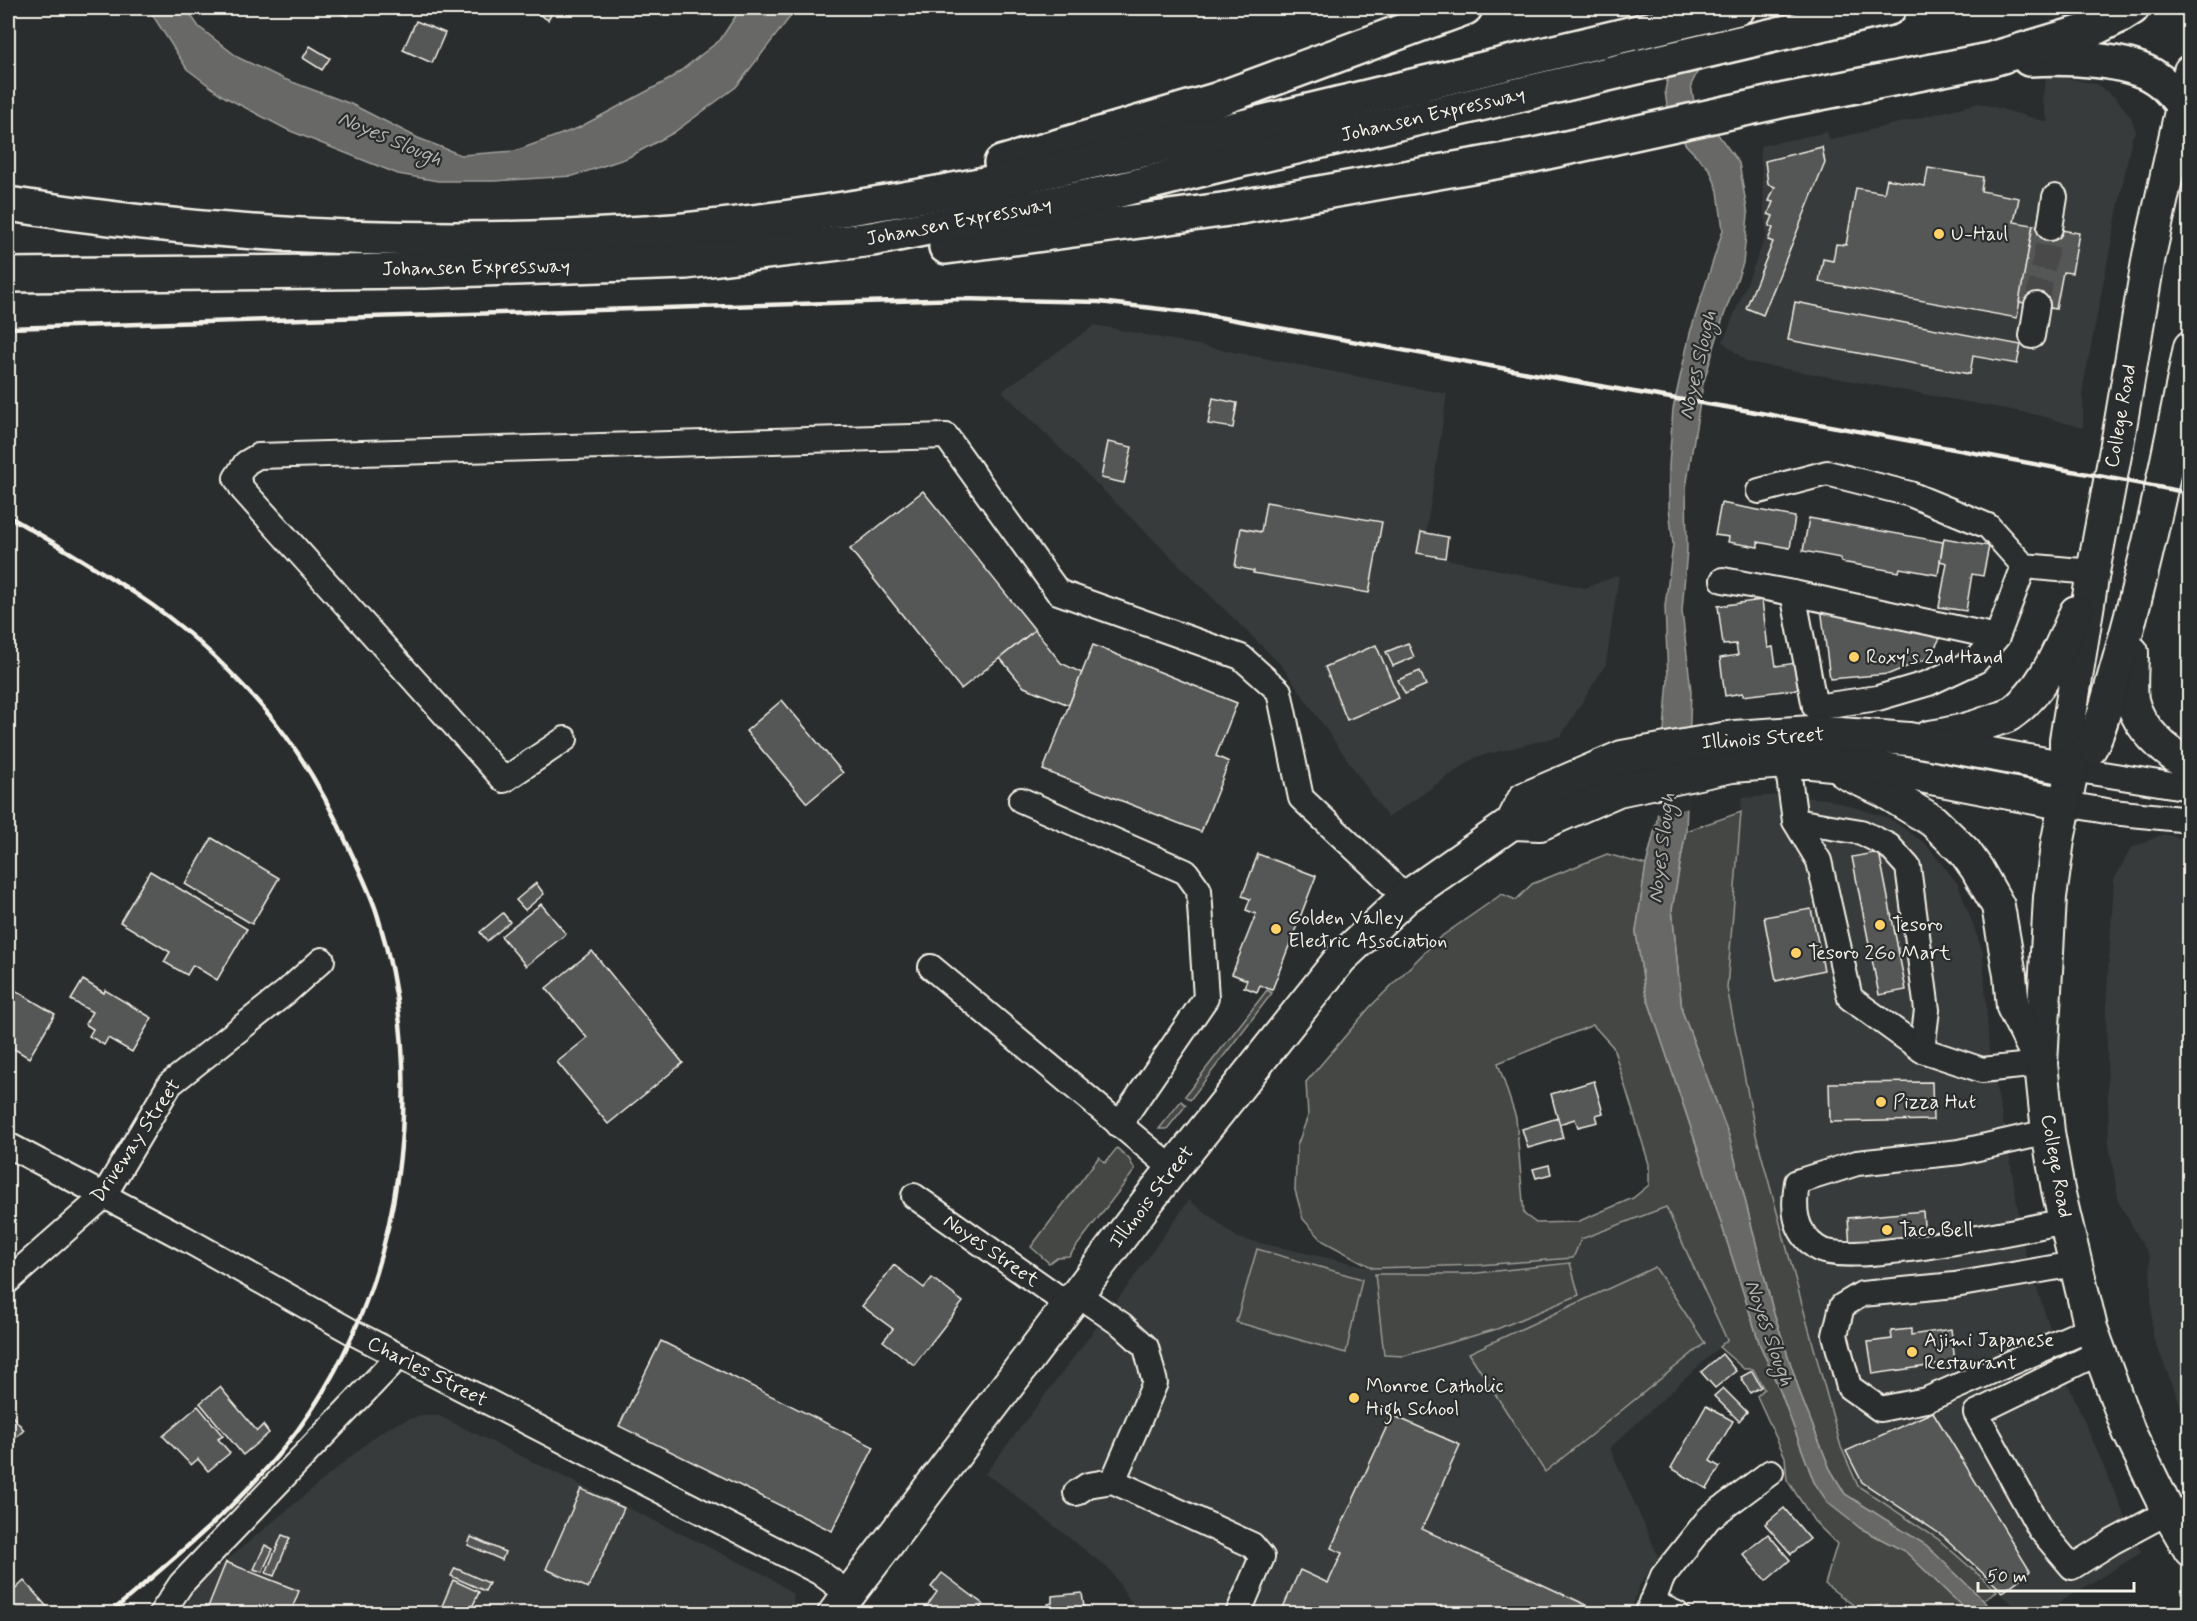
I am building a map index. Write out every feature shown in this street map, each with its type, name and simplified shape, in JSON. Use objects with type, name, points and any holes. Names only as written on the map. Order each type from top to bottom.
[{"type":"highway","points":[[876,205],[1034,152],[1216,100],[1466,8]]},
{"type":"highway","name":"Johansen Expressway","points":[[8,204],[202,228],[308,237],[416,240],[506,239],[691,230],[876,205],[1029,176],[1738,8]]},
{"type":"highway","name":"Johansen Expressway","points":[[8,275],[424,271],[686,262],[872,239],[1116,191],[1222,164],[1889,8]]},
{"type":"highway","points":[[686,262],[919,250],[1229,209],[1534,156],[1785,100],[1989,60],[2093,29],[2132,8]]},
{"type":"highway","points":[[1989,60],[2049,58],[2096,60],[2129,67],[2154,76],[2165,84],[2182,104]]},
{"type":"main road","name":"College Road","points":[[2190,71],[2149,256],[2066,740],[2066,747],[2073,765],[2058,840],[2050,897],[2041,1064],[2048,1132],[2075,1264],[2095,1340],[2129,1432],[2168,1512],[2190,1550]]},
{"type":"main road","points":[[2073,765],[2089,750],[2105,709],[2131,619],[2162,489],[2190,346]]},
{"type":"main road","points":[[1909,740],[1973,728],[2008,715],[2028,699],[2053,662],[2093,572]]},
{"type":"main road","points":[[2131,619],[2132,697],[2136,712],[2156,740],[2190,766]]},
{"type":"main road","name":"Illinois Street","points":[[1512,823],[1540,824],[1618,790],[1733,752],[1813,720],[1909,740],[2073,765]]},
{"type":"main road","name":"Illinois Street","points":[[842,1604],[1173,1168],[1341,958],[1405,898],[1512,823],[1524,799],[1622,757],[1733,752],[1786,762],[1827,763],[1886,769],[2066,804]]},
{"type":"main road","points":[[1827,763],[1884,791],[1933,821],[1965,852],[1998,906],[2013,1007],[2041,1064]]},
{"type":"street","points":[[2050,228],[2055,197]]},
{"type":"street","points":[[2032,336],[2037,305]]},
{"type":"street","points":[[565,740],[504,780],[243,490],[236,478],[246,463],[258,456],[946,436],[1058,592],[1241,657],[1279,691],[1301,798],[1405,898]]},
{"type":"street","points":[[1759,491],[1827,473],[1910,494],[1988,526],[2024,566],[2093,572]]},
{"type":"street","points":[[1793,592],[1813,720],[1929,683],[1976,661],[1997,637],[2024,566]]},
{"type":"street","points":[[1723,580],[1793,592],[1997,637]]},
{"type":"street","points":[[1786,762],[1795,821],[1819,861],[1850,998],[1922,1050],[1982,1070],[2041,1064]]},
{"type":"street","points":[[2073,765],[2190,788]]},
{"type":"street","points":[[1021,800],[1186,872],[1199,890],[1206,998],[1119,1125]]},
{"type":"street","points":[[2066,804],[2112,812],[2190,820]]},
{"type":"street","points":[[1795,821],[1861,832],[1889,846],[1908,867],[1927,1010],[1922,1050]]},
{"type":"street","name":"Driveway Street","points":[[8,1281],[103,1197],[170,1084],[277,1000],[322,960]]},
{"type":"street","points":[[931,967],[1173,1168]]},
{"type":"street","points":[[2048,1132],[1960,1152],[1857,1163],[1797,1182],[1793,1206],[1798,1225],[1806,1238],[1818,1249],[1837,1254],[1934,1245],[2066,1221]]},
{"type":"street","name":"Charles Street","points":[[8,1145],[184,1238],[398,1357],[819,1572],[842,1604]]},
{"type":"street","name":"Noyes Street","points":[[914,1196],[1073,1299],[1122,1325],[1146,1347],[1155,1383],[1113,1481]]},
{"type":"street","points":[[2075,1264],[1955,1286],[1862,1294],[1842,1306],[1835,1335],[1849,1387],[1880,1409],[1926,1400],[2095,1340]]},
{"type":"street","points":[[2095,1340],[1976,1413],[2040,1529],[2072,1567],[2112,1542],[2168,1512]]},
{"type":"street","points":[[161,1614],[181,1584],[398,1357]]},
{"type":"street","points":[[1677,1614],[1649,1608],[1663,1576],[1709,1518],[1771,1472]]},
{"type":"street","points":[[1076,1493],[1088,1485],[1113,1481],[1252,1545],[1262,1557],[1238,1614]]},
{"type":"shaded area","points":[[2047,74],[2096,84],[2116,98],[2131,117],[2136,131],[2132,137],[2083,387],[2083,428],[2038,415],[1747,362],[1723,342],[1766,236],[1760,146],[1827,132],[1830,140],[1979,103],[2048,122],[2042,99]]},
{"type":"shaded area","points":[[1095,325],[1447,394],[1423,554],[1585,588],[1619,575],[1606,664],[1561,736],[1476,757],[1388,818],[1282,666],[1002,391]]},
{"type":"shaded area","points":[[1779,795],[1827,799],[1889,818],[1926,844],[1958,884],[1983,952],[1989,1050],[2025,1253],[2069,1386],[2141,1553],[2042,1613],[2022,1613],[1938,1539],[1858,1486],[1841,1447],[1756,1135],[1727,988],[1742,798]]},
{"type":"shaded area","points":[[1741,812],[1727,988],[1756,1135],[1841,1447],[1858,1486],[1938,1539],[1997,1591],[1983,1600],[1926,1545],[1845,1494],[1830,1469],[1802,1399],[1772,1307],[1729,1136],[1682,1011],[1672,909],[1686,831]]},
{"type":"shaded area","points":[[2163,834],[2189,840],[2189,1425],[2152,1335],[2150,1257],[2119,1203],[2109,1145],[2106,1007],[2114,880],[2131,848]]},
{"type":"shaded area","points":[[1607,854],[1646,865],[1636,932],[1645,991],[1760,1345],[1781,1393],[1814,1482],[1860,1528],[1906,1552],[1969,1613],[1894,1613],[1887,1604],[1860,1610],[1825,1584],[1837,1544],[1814,1521],[1787,1480],[1785,1457],[1757,1396],[1764,1389],[1753,1369],[1744,1369],[1719,1347],[1727,1340],[1666,1207],[1581,1239],[1573,1258],[1479,1265],[1373,1268],[1323,1241],[1303,1219],[1295,1190],[1297,1146],[1308,1116],[1306,1082],[1370,1007],[1439,938],[1502,894],[1516,900],[1532,884]],"holes":[[[1593,1025],[1613,1047],[1649,1164],[1649,1185],[1633,1198],[1577,1222],[1536,1223],[1524,1214],[1516,1118],[1498,1063]]]},
{"type":"shaded area","points":[[1267,990],[1272,993],[1190,1100],[1185,1096]]},
{"type":"shaded area","points":[[1181,1101],[1186,1105],[1167,1129],[1159,1129]]},
{"type":"shaded area","points":[[1117,1148],[1129,1159],[1135,1170],[1069,1256],[1057,1257],[1049,1263],[1031,1247],[1099,1157],[1105,1163]]},
{"type":"shaded area","name":"Monroe Catholic High School","points":[[1189,1200],[1238,1238],[1373,1268],[1580,1239],[1666,1207],[1727,1340],[1610,1448],[1659,1558],[1640,1584],[1630,1613],[1138,1613],[1110,1570],[985,1474],[1124,1291]]},
{"type":"shaded area","points":[[1257,1249],[1362,1279],[1346,1353],[1236,1322]]},
{"type":"shaded area","points":[[1570,1263],[1579,1295],[1497,1329],[1404,1356],[1384,1355],[1375,1274],[1468,1274]]},
{"type":"shaded area","points":[[1655,1267],[1705,1343],[1545,1472],[1469,1353]]},
{"type":"shaded area","points":[[422,1415],[439,1416],[768,1576],[793,1594],[795,1613],[187,1614],[186,1606],[191,1590],[378,1434],[395,1424]]},
{"type":"water","name":"Noyes Slough","points":[[148,8],[186,8],[199,27],[239,58],[284,79],[351,104],[418,138],[461,155],[515,151],[578,128],[670,79],[720,40],[741,8],[797,8],[736,87],[673,133],[627,158],[573,176],[494,181],[438,181],[398,174],[288,130],[223,96],[187,69]]},
{"type":"water","name":"Noyes Slough","points":[[1681,8],[1729,8],[1691,85],[1694,102],[1739,163],[1748,215],[1743,263],[1703,384],[1686,488],[1687,549],[1682,611],[1691,691],[1686,831],[1672,909],[1682,1011],[1729,1136],[1772,1307],[1802,1399],[1830,1469],[1845,1494],[1926,1545],[1983,1600],[1993,1613],[1969,1613],[1906,1552],[1860,1528],[1828,1503],[1814,1482],[1781,1393],[1760,1345],[1645,991],[1636,932],[1646,865],[1657,820],[1668,679],[1665,606],[1673,545],[1669,507],[1669,466],[1673,409],[1690,333],[1723,230],[1718,191],[1710,170],[1686,145],[1668,113],[1665,91]]},
{"type":"pier","points":[[1692,728],[1690,808],[1654,814],[1660,733]]},
{"type":"building","points":[[333,8],[351,8],[348,16],[332,10]]},
{"type":"building","points":[[537,8],[555,8],[548,20],[535,12]]},
{"type":"building","points":[[557,8],[573,8],[569,14]]},
{"type":"building","points":[[416,21],[445,33],[432,63],[403,50]]},
{"type":"building","points":[[310,46],[330,58],[322,70],[303,58]]},
{"type":"building","points":[[1822,147],[1825,163],[1763,315],[1746,308],[1773,242],[1768,240],[1773,228],[1769,226],[1773,216],[1768,214],[1773,202],[1769,201],[1775,187],[1768,184],[1765,161]]},
{"type":"building","name":"U-Haul","points":[[1928,168],[1983,177],[1981,191],[2019,198],[2014,222],[2033,225],[2017,318],[1819,282],[1823,259],[1833,261],[1836,244],[1846,245],[1856,188],[1884,193],[1887,179],[1925,186]]},
{"type":"building","points":[[2033,225],[2079,233],[2072,273],[2063,272],[2056,309],[2019,302]]},
{"type":"building","points":[[1795,302],[2021,345],[2017,364],[1973,356],[1970,374],[1788,340]]},
{"type":"building","points":[[1213,398],[1237,403],[1233,428],[1208,424]]},
{"type":"building","points":[[1108,442],[1132,447],[1124,483],[1101,478]]},
{"type":"building","points":[[923,491],[1035,630],[961,689],[850,549]]},
{"type":"building","points":[[1266,502],[1382,522],[1369,593],[1253,573],[1254,571],[1235,567],[1241,528],[1261,532]]},
{"type":"building","points":[[1721,503],[1795,517],[1790,548],[1758,542],[1758,547],[1728,542],[1729,537],[1715,535]]},
{"type":"building","points":[[1809,518],[1943,542],[1938,575],[1900,568],[1899,572],[1841,562],[1841,558],[1803,551]]},
{"type":"building","points":[[1421,532],[1448,537],[1445,558],[1417,553]]},
{"type":"building","points":[[1944,538],[1989,546],[1983,576],[1972,574],[1966,611],[1939,607],[1947,563],[1940,561]]},
{"type":"building","points":[[1762,600],[1768,648],[1773,647],[1776,666],[1803,662],[1806,688],[1725,696],[1720,658],[1738,655],[1736,644],[1723,645],[1718,606]]},
{"type":"building","points":[[1821,607],[1944,631],[1929,658],[1889,674],[1830,679]]},
{"type":"building","points":[[1035,630],[1061,663],[1082,673],[1069,705],[1024,687],[1000,658]]},
{"type":"building","points":[[1408,643],[1414,657],[1393,666],[1386,652]]},
{"type":"building","points":[[1093,645],[1237,703],[1216,756],[1229,762],[1201,832],[1043,770]]},
{"type":"building","points":[[1376,645],[1399,698],[1347,720],[1325,667]]},
{"type":"building","points":[[1420,671],[1426,685],[1405,694],[1398,680]]},
{"type":"building","points":[[782,700],[843,773],[807,803],[746,731]]},
{"type":"building","points":[[212,838],[279,878],[252,924],[185,884]]},
{"type":"building","points":[[1879,852],[1906,990],[1879,995],[1852,857]]},
{"type":"building","points":[[1258,854],[1316,876],[1272,990],[1260,985],[1257,992],[1244,987],[1247,980],[1232,974],[1256,914],[1246,910],[1250,899],[1242,896]]},
{"type":"building","points":[[150,871],[247,929],[217,980],[193,965],[187,975],[164,962],[170,952],[120,922]]},
{"type":"building","points":[[536,883],[544,894],[525,910],[516,900]]},
{"type":"building","points":[[541,904],[566,934],[526,966],[501,936]]},
{"type":"building","name":"Tesoro 2Go Mart","points":[[1811,909],[1824,970],[1776,981],[1764,917]]},
{"type":"building","points":[[503,913],[510,922],[487,941],[480,932]]},
{"type":"building","points":[[592,951],[683,1063],[608,1124],[557,1062],[587,1038],[546,988]]},
{"type":"building","points":[[83,980],[104,993],[105,990],[152,1018],[132,1052],[108,1038],[104,1045],[89,1036],[93,1029],[85,1024],[92,1012],[71,1000]]},
{"type":"building","points":[[8,986],[55,1014],[29,1058],[8,1045]]},
{"type":"building","points":[[2190,998],[2190,1077],[2185,999]]},
{"type":"building","points":[[1594,1081],[1603,1113],[1596,1115],[1598,1122],[1578,1127],[1575,1119],[1559,1124],[1551,1094]]},
{"type":"building","name":"Pizza Hut","points":[[1932,1082],[1933,1120],[1830,1122],[1829,1083]]},
{"type":"building","points":[[1558,1118],[1563,1138],[1528,1148],[1522,1129]]},
{"type":"building","points":[[1549,1165],[1551,1174],[1536,1178],[1533,1169]]},
{"type":"building","name":"Taco Bell","points":[[1923,1211],[1925,1241],[1850,1248],[1848,1218]]},
{"type":"building","points":[[894,1265],[924,1288],[932,1278],[963,1302],[914,1365],[883,1341],[893,1329],[862,1306]]},
{"type":"building","name":"Ajimi Japanese Restaurant","points":[[1911,1329],[1911,1335],[1951,1329],[1955,1362],[1873,1374],[1868,1342],[1892,1339],[1891,1331]]},
{"type":"building","points":[[661,1341],[874,1447],[832,1531],[619,1426]]},
{"type":"building","points":[[1722,1354],[1736,1371],[1715,1388],[1701,1372]]},
{"type":"building","points":[[1752,1371],[1761,1387],[1750,1393],[1741,1377]]},
{"type":"building","points":[[220,1387],[257,1431],[263,1425],[269,1433],[243,1455],[200,1403]]},
{"type":"building","points":[[1723,1388],[1747,1412],[1739,1421],[1714,1396]]},
{"type":"building","points":[[198,1406],[223,1436],[218,1439],[230,1453],[208,1471],[198,1459],[191,1465],[163,1436]]},
{"type":"building","points":[[1706,1406],[1733,1421],[1710,1461],[1720,1467],[1707,1489],[1671,1468]]},
{"type":"building","points":[[8,1411],[24,1430],[8,1445]]},
{"type":"building","points":[[1933,1412],[2030,1571],[2003,1592],[1943,1536],[1862,1482],[1846,1451]]},
{"type":"building","points":[[1392,1415],[1460,1445],[1422,1529],[1606,1614],[1280,1614],[1300,1570],[1328,1583],[1342,1553],[1331,1548]]},
{"type":"building","points":[[581,1489],[624,1508],[588,1588],[546,1569]]},
{"type":"building","points":[[1784,1508],[1810,1539],[1791,1554],[1765,1524]]},
{"type":"building","points":[[1768,1534],[1790,1560],[1766,1581],[1743,1554]]},
{"type":"building","points":[[282,1535],[290,1538],[274,1576],[266,1573]]},
{"type":"building","points":[[471,1537],[505,1552],[502,1560],[468,1545]]},
{"type":"building","points":[[265,1545],[273,1549],[262,1572],[254,1569]]},
{"type":"building","points":[[226,1562],[299,1591],[290,1614],[206,1612]]},
{"type":"building","points":[[455,1568],[489,1583],[485,1591],[451,1576]]},
{"type":"building","points":[[942,1573],[983,1604],[976,1614],[965,1614],[962,1611],[959,1614],[929,1614],[924,1610],[937,1592],[931,1587]]},
{"type":"building","points":[[453,1580],[479,1592],[469,1614],[453,1614],[454,1612],[442,1606]]},
{"type":"building","points":[[24,1581],[49,1609],[44,1614],[8,1614],[8,1596]]},
{"type":"building","points":[[1082,1593],[1085,1614],[1049,1614],[1048,1604],[1052,1603],[1052,1596]]},
{"type":"tunnel","points":[[2037,305],[2050,228]]},
{"type":"railway","points":[[8,328],[962,299],[1099,302],[1196,313],[1750,411],[2190,493]]},
{"type":"railway","points":[[8,516],[136,594],[170,618],[231,673],[286,736],[331,809],[372,899],[393,979],[402,1043],[403,1107],[398,1172],[386,1235],[368,1297],[343,1356],[311,1411],[267,1468],[217,1519],[109,1614]]},
{"type":"place","name":"U-Haul","points":[[1939,234]]},
{"type":"place","name":"Roxy's 2nd Hand","points":[[1854,657]]},
{"type":"place","name":"Tesoro","points":[[1880,925]]},
{"type":"place","name":"Golden Valley Electric Association","points":[[1276,929]]},
{"type":"place","name":"Tesoro 2Go Mart","points":[[1796,953]]},
{"type":"place","name":"Pizza Hut","points":[[1881,1102]]},
{"type":"place","name":"Taco Bell","points":[[1887,1230]]},
{"type":"place","name":"Ajimi Japanese Restaurant","points":[[1912,1352]]},
{"type":"place","name":"Monroe Catholic High School","points":[[1354,1398]]}]
